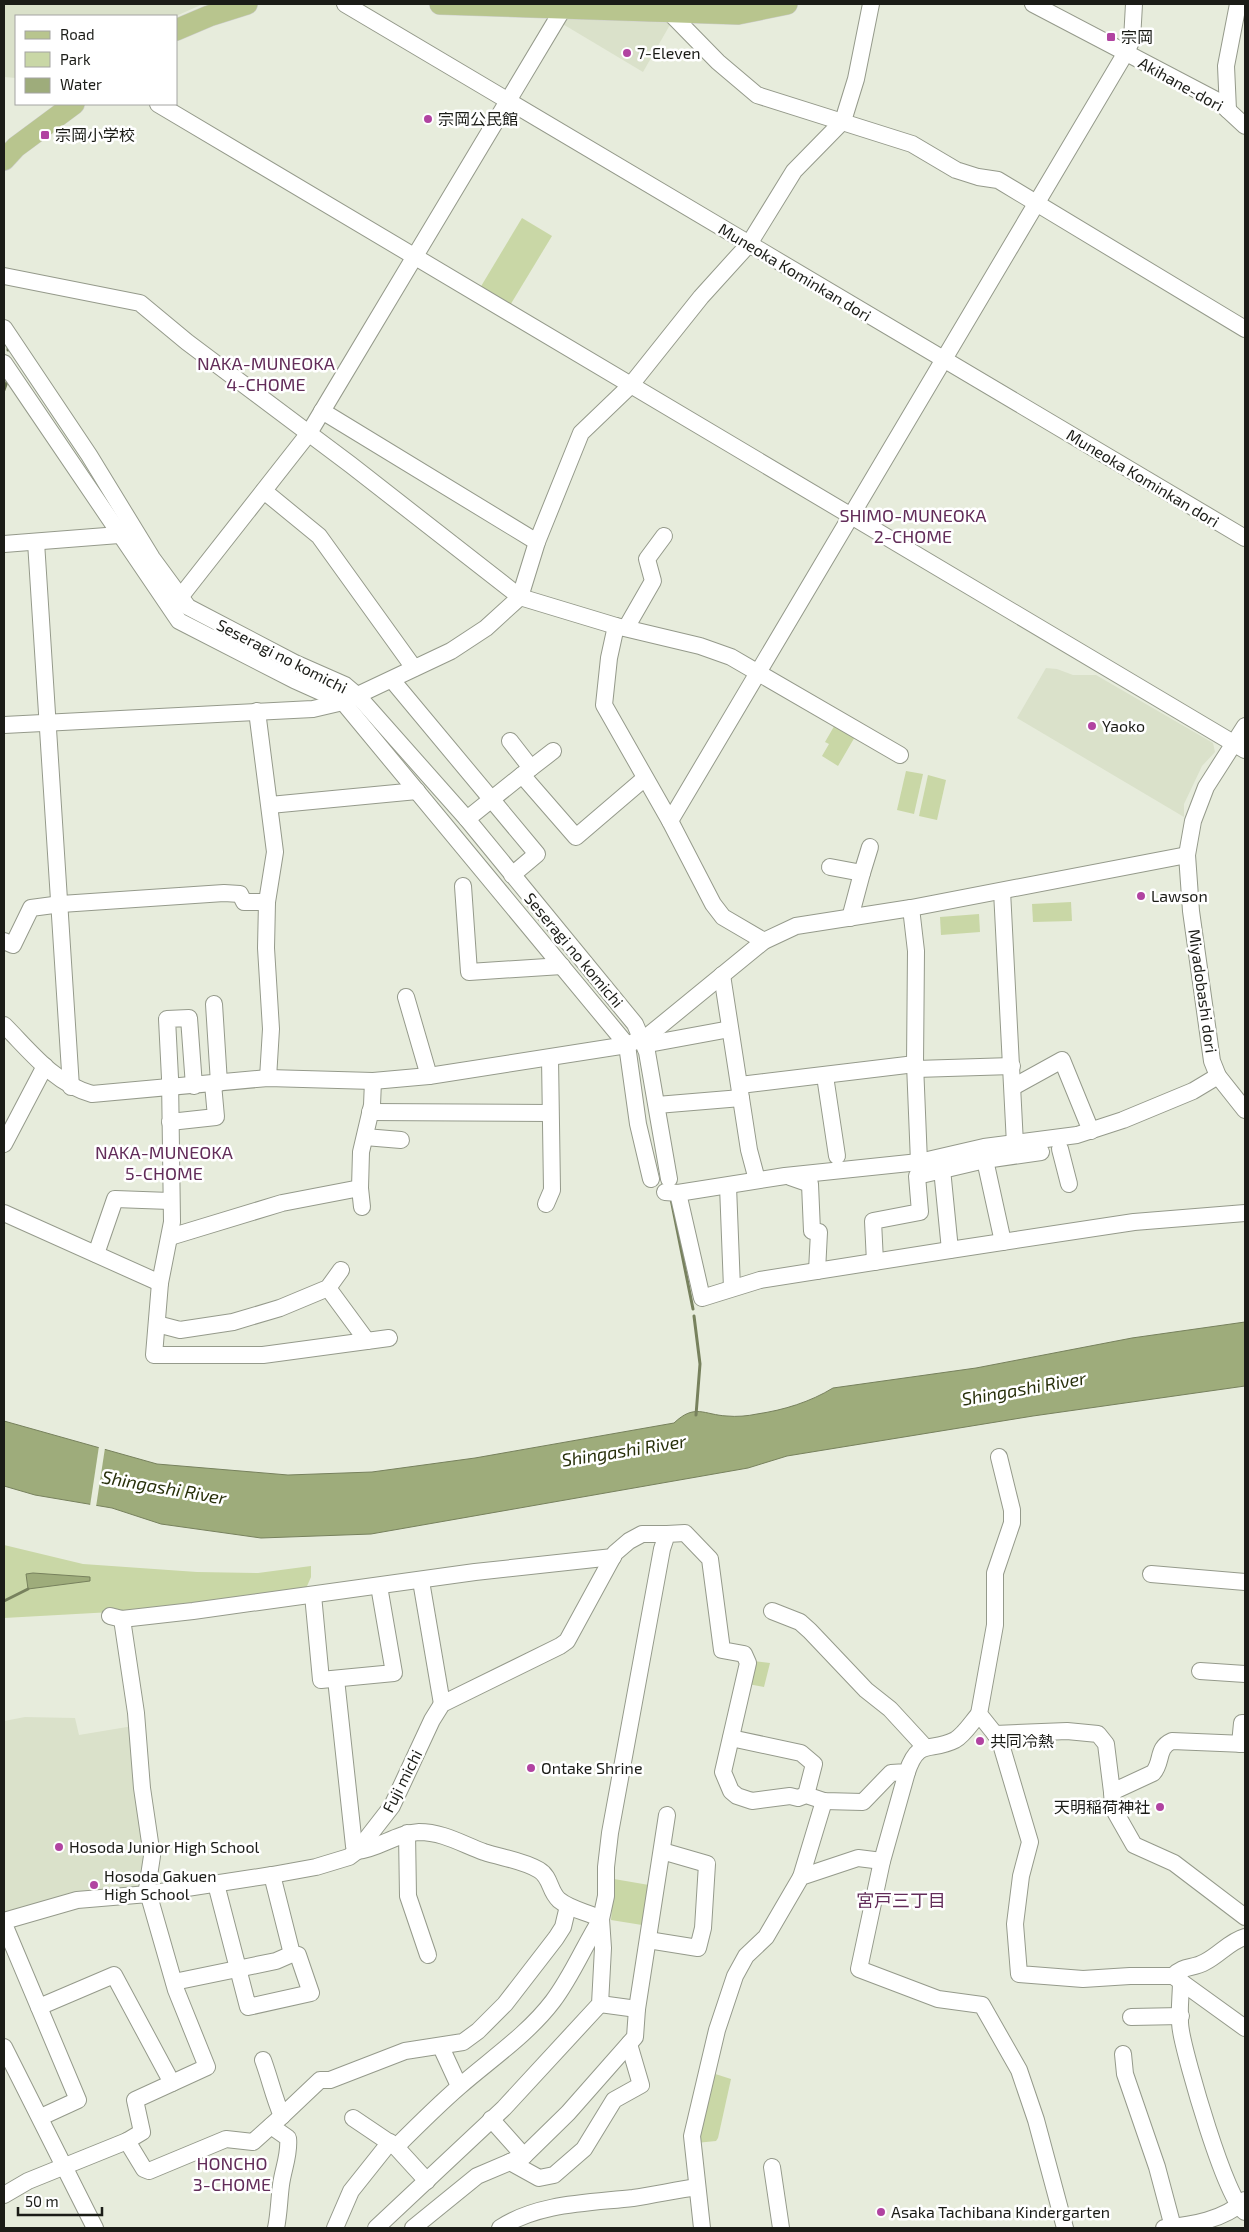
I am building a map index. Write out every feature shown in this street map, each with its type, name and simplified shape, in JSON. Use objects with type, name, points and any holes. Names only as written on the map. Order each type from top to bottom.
[{"type":"main road","points":[[178,29],[209,16],[247,4]]},
{"type":"main road","points":[[440,4],[670,13],[787,4]]},
{"type":"main road","points":[[4,160],[16,147],[73,105]]},
{"type":"street","name":"Muneoka Kominkan dori","points":[[345,4],[1245,538]]},
{"type":"street","points":[[4,725],[257,710],[313,709],[351,699],[392,680],[458,646],[486,628],[520,597],[537,542],[581,433],[630,386],[701,297],[748,244],[794,171],[843,121],[856,79],[871,4]]},
{"type":"street","name":"Akihane-dori","points":[[1033,4],[1226,106],[1245,125]]},
{"type":"street","points":[[670,821],[852,518],[943,360],[1125,54],[1132,40],[1134,4]]},
{"type":"street","points":[[1226,106],[1226,66],[1238,39],[1238,4]]},
{"type":"street","points":[[179,609],[264,491],[309,433],[563,9]]},
{"type":"street","points":[[670,13],[751,91],[758,95],[912,144],[956,170],[978,178],[998,180],[1245,328]]},
{"type":"street","points":[[160,105],[1239,747]]},
{"type":"street","points":[[4,276],[140,304],[520,597],[621,627],[700,646],[731,657],[900,755]]},
{"type":"street","name":"Seseragi no komichi","points":[[4,328],[89,455],[152,558],[179,609]]},
{"type":"street","name":"Seseragi no komichi","points":[[4,364],[119,535],[179,609],[294,680],[351,699],[467,819],[635,1024],[642,1038],[657,1106],[671,1188],[702,1298],[732,1288]]},
{"type":"street","points":[[322,411],[537,542]]},
{"type":"street","points":[[264,491],[319,536],[414,668]]},
{"type":"street","points":[[4,544],[119,535]]},
{"type":"street","points":[[664,536],[647,559],[653,581],[621,627],[609,658],[604,705],[670,821],[701,883],[723,917],[764,941]]},
{"type":"street","points":[[36,542],[61,904],[71,1087]]},
{"type":"street","name":"Seseragi no komichi","points":[[179,609],[188,607],[295,664],[345,684],[351,699],[417,791],[626,1045]]},
{"type":"street","points":[[392,680],[537,854],[512,876]]},
{"type":"street","points":[[257,710],[275,852],[267,902],[266,948],[271,1028],[268,1078]]},
{"type":"street","name":"Miyadobashi dori","points":[[1245,726],[1239,747],[1206,787],[1198,805],[1187,855],[1191,911],[1212,1061],[1218,1076],[1245,1110]]},
{"type":"street","points":[[510,741],[526,772],[576,837],[645,778]]},
{"type":"street","points":[[467,819],[553,751]]},
{"type":"street","points":[[270,804],[417,791]]},
{"type":"street","points":[[850,918],[870,847]]},
{"type":"street","points":[[4,1025],[45,1066],[71,1087],[92,1094],[268,1078],[373,1081],[429,1076],[524,1059],[550,1058],[626,1045],[642,1038],[764,941],[796,926],[911,908],[1187,855]]},
{"type":"street","points":[[830,867],[862,873]]},
{"type":"street","points":[[463,886],[469,972],[562,966]]},
{"type":"street","points":[[1002,891],[1015,1144]]},
{"type":"street","points":[[4,941],[13,945],[31,908],[61,904],[224,893],[240,894],[244,902],[267,902]]},
{"type":"street","points":[[911,908],[916,951],[916,1066],[919,1162]]},
{"type":"street","points":[[722,975],[749,1150],[757,1180]]},
{"type":"street","points":[[406,997],[429,1076]]},
{"type":"street","points":[[170,1122],[216,1116],[214,1004]]},
{"type":"street","points":[[194,1086],[189,1018],[166,1019],[170,1122],[170,1237],[160,1283],[154,1355],[263,1355],[389,1338]]},
{"type":"street","points":[[642,1038],[654,1043],[730,1029]]},
{"type":"street","points":[[626,1045],[638,1124],[651,1179]]},
{"type":"street","points":[[546,1204],[552,1190],[553,1138],[550,1113],[550,1058]]},
{"type":"street","points":[[1013,1086],[1062,1060],[1091,1131]]},
{"type":"street","points":[[4,1144],[45,1066]]},
{"type":"street","points":[[657,1106],[825,1076],[916,1066],[1012,1066]]},
{"type":"street","points":[[825,1076],[837,1156]]},
{"type":"street","points":[[984,1153],[1059,1144],[1193,1091],[1218,1076]]},
{"type":"street","points":[[362,1207],[360,1188],[361,1152],[370,1112],[373,1081]]},
{"type":"street","points":[[370,1112],[550,1113]]},
{"type":"street","points":[[365,1137],[401,1140]]},
{"type":"street","points":[[875,1262],[873,1221],[920,1212],[917,1176],[941,1163],[1015,1144],[1059,1144]]},
{"type":"street","points":[[1059,1144],[1069,1184]]},
{"type":"street","points":[[984,1153],[1004,1242]]},
{"type":"street","points":[[671,1188],[728,1186],[785,1176],[919,1162],[941,1163]]},
{"type":"street","points":[[941,1163],[950,1250]]},
{"type":"street","points":[[785,1176],[810,1184],[812,1231],[819,1232],[817,1271]]},
{"type":"street","points":[[728,1186],[732,1288],[760,1280],[1134,1222],[1245,1213]]},
{"type":"street","points":[[170,1237],[282,1203],[360,1188]]},
{"type":"street","points":[[96,1254],[116,1199],[170,1201]]},
{"type":"street","points":[[4,1213],[160,1283]]},
{"type":"street","points":[[157,1324],[180,1330],[233,1322],[280,1308],[328,1288],[340,1270]]},
{"type":"street","points":[[328,1288],[367,1341]]},
{"type":"street","points":[[1000,1457],[1012,1510],[1012,1523],[995,1573],[995,1625],[979,1714],[955,1740],[925,1746],[911,1759],[882,1861],[859,1969],[938,1999],[982,2005],[1018,2070],[1036,2120],[1065,2228]]},
{"type":"street","points":[[421,1581],[442,1704],[560,1646],[566,1641],[613,1557],[629,1541],[642,1534],[685,1533],[710,1559],[722,1650],[744,1654],[748,1663],[723,1772],[731,1791],[737,1796],[752,1801],[790,1796],[798,1798],[806,1795],[824,1801],[863,1802],[891,1773],[907,1772]]},
{"type":"street","points":[[384,2226],[491,2119],[600,2004],[603,1948],[601,1919],[606,1896],[610,1833],[662,1549],[667,1534]]},
{"type":"street","points":[[4,2195],[65,2166],[127,2141],[142,2132],[135,2100],[207,2067],[174,1982],[148,1894],[147,1889],[152,1856],[142,1788],[136,1714],[116,1618],[313,1595],[476,1572],[613,1557]]},
{"type":"street","points":[[1151,1574],[1245,1582]]},
{"type":"street","points":[[313,1595],[321,1680],[394,1673],[378,1586]]},
{"type":"street","points":[[772,1611],[800,1622],[866,1690],[890,1709],[925,1746]]},
{"type":"street","points":[[1200,1671],[1245,1674]]},
{"type":"street","points":[[336,1679],[354,1846],[358,1851],[368,1850],[407,1833],[440,1834],[484,1852],[528,1864],[548,1876],[552,1890],[558,1899],[568,1906],[601,1919]]},
{"type":"street","name":"Fuji michi","points":[[4,1923],[77,1900],[148,1894],[272,1875],[339,1862],[358,1851],[392,1806],[432,1720],[442,1704]]},
{"type":"street","points":[[979,1714],[1000,1741],[1030,1842],[1021,1876],[1014,1924],[1019,1974],[1083,1979],[1130,1976],[1177,1979],[1245,2028]]},
{"type":"street","points":[[1112,1792],[1154,1773],[1161,1750],[1166,1744],[1172,1741],[1242,1744],[1242,1723],[1245,1723]]},
{"type":"street","points":[[995,1734],[1067,1731],[1098,1734],[1106,1744],[1112,1808],[1134,1845],[1174,1863],[1245,1917]]},
{"type":"street","points":[[732,1738],[801,1753],[814,1764],[806,1795]]},
{"type":"street","points":[[702,2228],[692,2136],[718,2030],[732,1985],[746,1956],[766,1938],[801,1877],[824,1801]]},
{"type":"street","points":[[413,2228],[477,2176],[517,2159],[568,2113],[635,2037],[637,2009],[667,1814]]},
{"type":"street","points":[[407,1833],[408,1896],[428,1955]]},
{"type":"street","points":[[648,1940],[698,1948],[703,1928],[707,1864],[662,1851]]},
{"type":"street","points":[[801,1877],[858,1858],[882,1861]]},
{"type":"street","points":[[272,1875],[292,1954]]},
{"type":"street","points":[[174,1982],[240,1968],[276,1961],[292,1954],[298,1955],[311,1993],[248,2007],[240,1968],[216,1884]]},
{"type":"street","points":[[127,2141],[144,2169],[149,2171],[226,2139],[253,2142],[320,2080],[330,2080],[405,2051],[441,2047],[463,2042],[478,2031],[505,2004],[556,1938],[563,1927],[568,1906]]},
{"type":"street","points":[[335,2228],[351,2191],[393,2145],[459,2086],[501,2052],[552,2003],[565,1985],[586,1942],[601,1919]]},
{"type":"street","points":[[4,1923],[78,2100],[41,2117]]},
{"type":"street","points":[[1123,2054],[1125,2074],[1157,2167],[1168,2228],[1219,2217],[1243,2206],[1216,2156],[1180,2030],[1181,2016],[1177,1979],[1180,1969],[1204,1963],[1245,1936]]},
{"type":"street","points":[[38,2007],[114,1975],[172,2083]]},
{"type":"street","points":[[600,2004],[637,2009]]},
{"type":"street","points":[[1132,2017],[1181,2016]]},
{"type":"street","points":[[491,2119],[517,2159],[539,2178],[554,2175],[584,2149],[614,2100],[641,2085],[629,2044]]},
{"type":"street","points":[[4,2047],[41,2117],[95,2228]]},
{"type":"street","points":[[441,2047],[459,2086]]},
{"type":"street","points":[[263,2060],[274,2090],[277,2121],[288,2138],[289,2147],[281,2185],[276,2228]]},
{"type":"street","points":[[353,2118],[393,2145],[427,2181]]},
{"type":"street","points":[[772,2167],[782,2228]]},
{"type":"street","points":[[500,2228],[515,2218],[565,2205],[636,2197],[697,2187]]},
{"type":"shaded area","points":[[4,4],[203,4],[178,15],[15,15],[15,78],[4,77]]},
{"type":"shaded area","points":[[565,18],[671,23],[643,72],[561,23]]},
{"type":"shaded area","points":[[1046,668],[1057,669],[1073,675],[1096,675],[1213,743],[1215,752],[1202,766],[1184,804],[1184,817],[1017,718]]},
{"type":"shaded area","points":[[25,1717],[75,1718],[79,1735],[133,1726],[147,1854],[141,1891],[4,1917],[4,1721]]},
{"type":"green space","points":[[522,218],[552,236],[509,307],[480,288]]},
{"type":"green space","points":[[836,723],[856,735],[838,766],[822,756],[829,744],[825,742]]},
{"type":"green space","points":[[906,771],[923,774],[914,814],[897,810]]},
{"type":"green space","points":[[928,775],[946,780],[937,820],[919,816]]},
{"type":"green space","points":[[1071,902],[1072,921],[1033,922],[1032,904]]},
{"type":"green space","points":[[979,914],[980,932],[941,935],[940,917]]},
{"type":"green space","points":[[4,1545],[83,1564],[197,1572],[258,1573],[311,1566],[311,1577],[304,1593],[130,1611],[4,1618]]},
{"type":"green space","points":[[753,1661],[770,1663],[764,1687],[748,1684]]},
{"type":"green space","points":[[614,1879],[649,1885],[642,1925],[611,1920]]},
{"type":"green space","points":[[709,2072],[731,2079],[718,2138],[716,2141],[696,2143]]},
{"type":"water","name":"Shingashi River","points":[[1245,1322],[1245,1386],[1033,1416],[787,1456],[748,1468],[371,1534],[261,1538],[161,1524],[112,1508],[35,1495],[4,1486],[4,1421],[157,1464],[288,1475],[372,1472],[475,1458],[674,1423],[688,1413],[694,1412],[731,1416],[753,1415],[796,1405],[833,1388],[976,1368],[1132,1338]]},
{"type":"water","points":[[26,1574],[90,1577],[90,1581],[28,1589]]},
{"type":"pier","points":[[99,1446],[105,1448],[96,1507],[90,1506]]},
{"type":"waterway","points":[[4,390],[8,379]]},
{"type":"waterway","points":[[671,1199],[693,1309]]},
{"type":"waterway","points":[[694,1316],[700,1364],[696,1415]]},
{"type":"waterway","points":[[4,1601],[28,1589]]},
{"type":"place","name":"宗岡","points":[[1111,37]]},
{"type":"place","name":"7-Eleven","points":[[627,53]]},
{"type":"place","name":"宗岡公民館","points":[[428,119]]},
{"type":"place","name":"宗岡小学校","points":[[45,135]]},
{"type":"place","name":"Yaoko","points":[[1092,726]]},
{"type":"place","name":"Lawson","points":[[1141,896]]},
{"type":"place","name":"共同冷熱","points":[[980,1741]]},
{"type":"place","name":"Ontake Shrine","points":[[531,1768]]},
{"type":"place","name":"天明稲荷神社","points":[[1160,1807]]},
{"type":"place","name":"Hosoda Junior High School","points":[[59,1847]]},
{"type":"place","name":"Hosoda Gakuen High School","points":[[94,1885]]},
{"type":"place","name":"Asaka Tachibana Kindergarten","points":[[881,2212]]},
{"type":"district","name":"NAKA-MUNEOKA 4-CHOME","points":[[266,374]]},
{"type":"district","name":"SHIMO-MUNEOKA 2-CHOME","points":[[913,526]]},
{"type":"district","name":"NAKA-MUNEOKA 5-CHOME","points":[[164,1163]]},
{"type":"district","name":"宮戸三丁目","points":[[901,1901]]},
{"type":"district","name":"HONCHO 3-CHOME","points":[[232,2174]]}]
